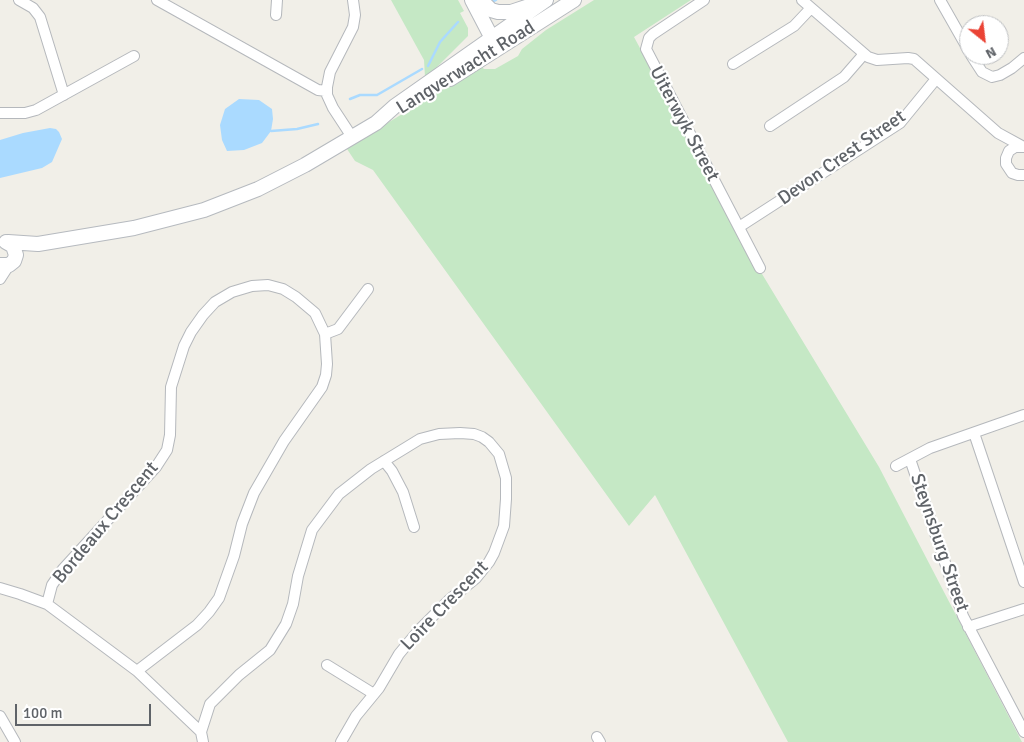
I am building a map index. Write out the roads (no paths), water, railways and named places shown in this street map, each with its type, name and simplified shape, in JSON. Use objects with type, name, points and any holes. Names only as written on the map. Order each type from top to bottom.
[{"type":"street","points":[[19,0],[33,8],[40,17],[64,95]]},
{"type":"street","points":[[157,0],[318,90],[327,91]]},
{"type":"street","points":[[276,15],[277,0]]},
{"type":"street","points":[[352,137],[333,108],[327,91],[330,72],[353,27],[355,14],[353,0]]},
{"type":"street","points":[[472,0],[495,44]]},
{"type":"street","points":[[481,0],[491,10],[498,12],[511,12],[545,0]]},
{"type":"street","name":"Langverwacht Road","points":[[495,44],[545,0]]},
{"type":"street","name":"Langverwacht Road","points":[[4,242],[38,244],[134,228],[204,210],[258,189],[306,165],[382,118],[399,111],[495,44],[574,0]]},
{"type":"street","name":"Uiterwyk Street","points":[[704,0],[653,34],[649,38],[646,49],[760,268]]},
{"type":"street","points":[[802,0],[864,54],[874,60],[914,59],[998,133],[1023,146]]},
{"type":"street","points":[[940,0],[959,33]]},
{"type":"street","points":[[733,64],[794,26],[811,8]]},
{"type":"street","points":[[770,126],[844,77],[864,54]]},
{"type":"street","points":[[0,113],[30,112],[134,56]]},
{"type":"street","points":[[977,65],[982,72],[988,76],[1000,75],[1024,58]]},
{"type":"street","name":"Devon Crest Street","points":[[740,227],[900,123],[936,80]]},
{"type":"street","points":[[998,133],[1008,169],[1022,177]]},
{"type":"street","points":[[1006,158],[1009,151],[1015,147],[1023,146]]},
{"type":"street","points":[[0,279],[15,248],[4,242]]},
{"type":"street","name":"Langverwacht Road","points":[[8,262],[38,244]]},
{"type":"street","name":"Bordeaux Crescent","points":[[47,604],[52,585],[63,569],[156,467],[167,450],[170,434],[171,387],[177,363],[191,332],[203,315],[215,302],[232,292],[252,286],[268,285],[283,289],[296,297],[315,313],[325,334],[328,364],[322,387],[284,441],[254,493],[242,524],[224,588],[219,598],[197,625],[138,671]]},
{"type":"street","points":[[325,334],[338,329],[368,289]]},
{"type":"street","points":[[896,466],[930,448],[1024,416]]},
{"type":"street","points":[[974,433],[1020,557],[1024,582]]},
{"type":"street","name":"Loire Crescent","points":[[202,737],[210,704],[239,675],[270,650],[286,624],[312,530],[339,494],[356,480],[420,439],[439,434],[474,434],[489,442],[499,454],[506,478],[504,526],[489,562],[476,578],[449,600],[418,630],[399,654],[374,694],[356,716],[341,742]]},
{"type":"street","name":"Steynsburg Street","points":[[910,459],[963,616],[1024,732]]},
{"type":"street","points":[[384,461],[404,492],[414,527]]},
{"type":"street","points":[[0,588],[47,604],[138,671],[202,737]]},
{"type":"street","points":[[968,627],[1024,609]]},
{"type":"street","points":[[327,666],[374,694]]},
{"type":"street","points":[[0,716],[15,742]]},
{"type":"water","points":[[239,99],[259,100],[272,109],[271,131],[262,143],[244,150],[227,151],[222,140],[220,125],[225,109]]},
{"type":"water","points":[[50,128],[56,129],[62,139],[52,162],[42,168],[0,178],[0,140]]},
{"type":"waterway","points":[[490,3],[496,0]]},
{"type":"waterway","points":[[428,66],[440,42],[458,22]]},
{"type":"waterway","points":[[350,99],[360,95],[377,95],[422,69]]},
{"type":"waterway","points":[[271,131],[297,129],[318,124]]}]
